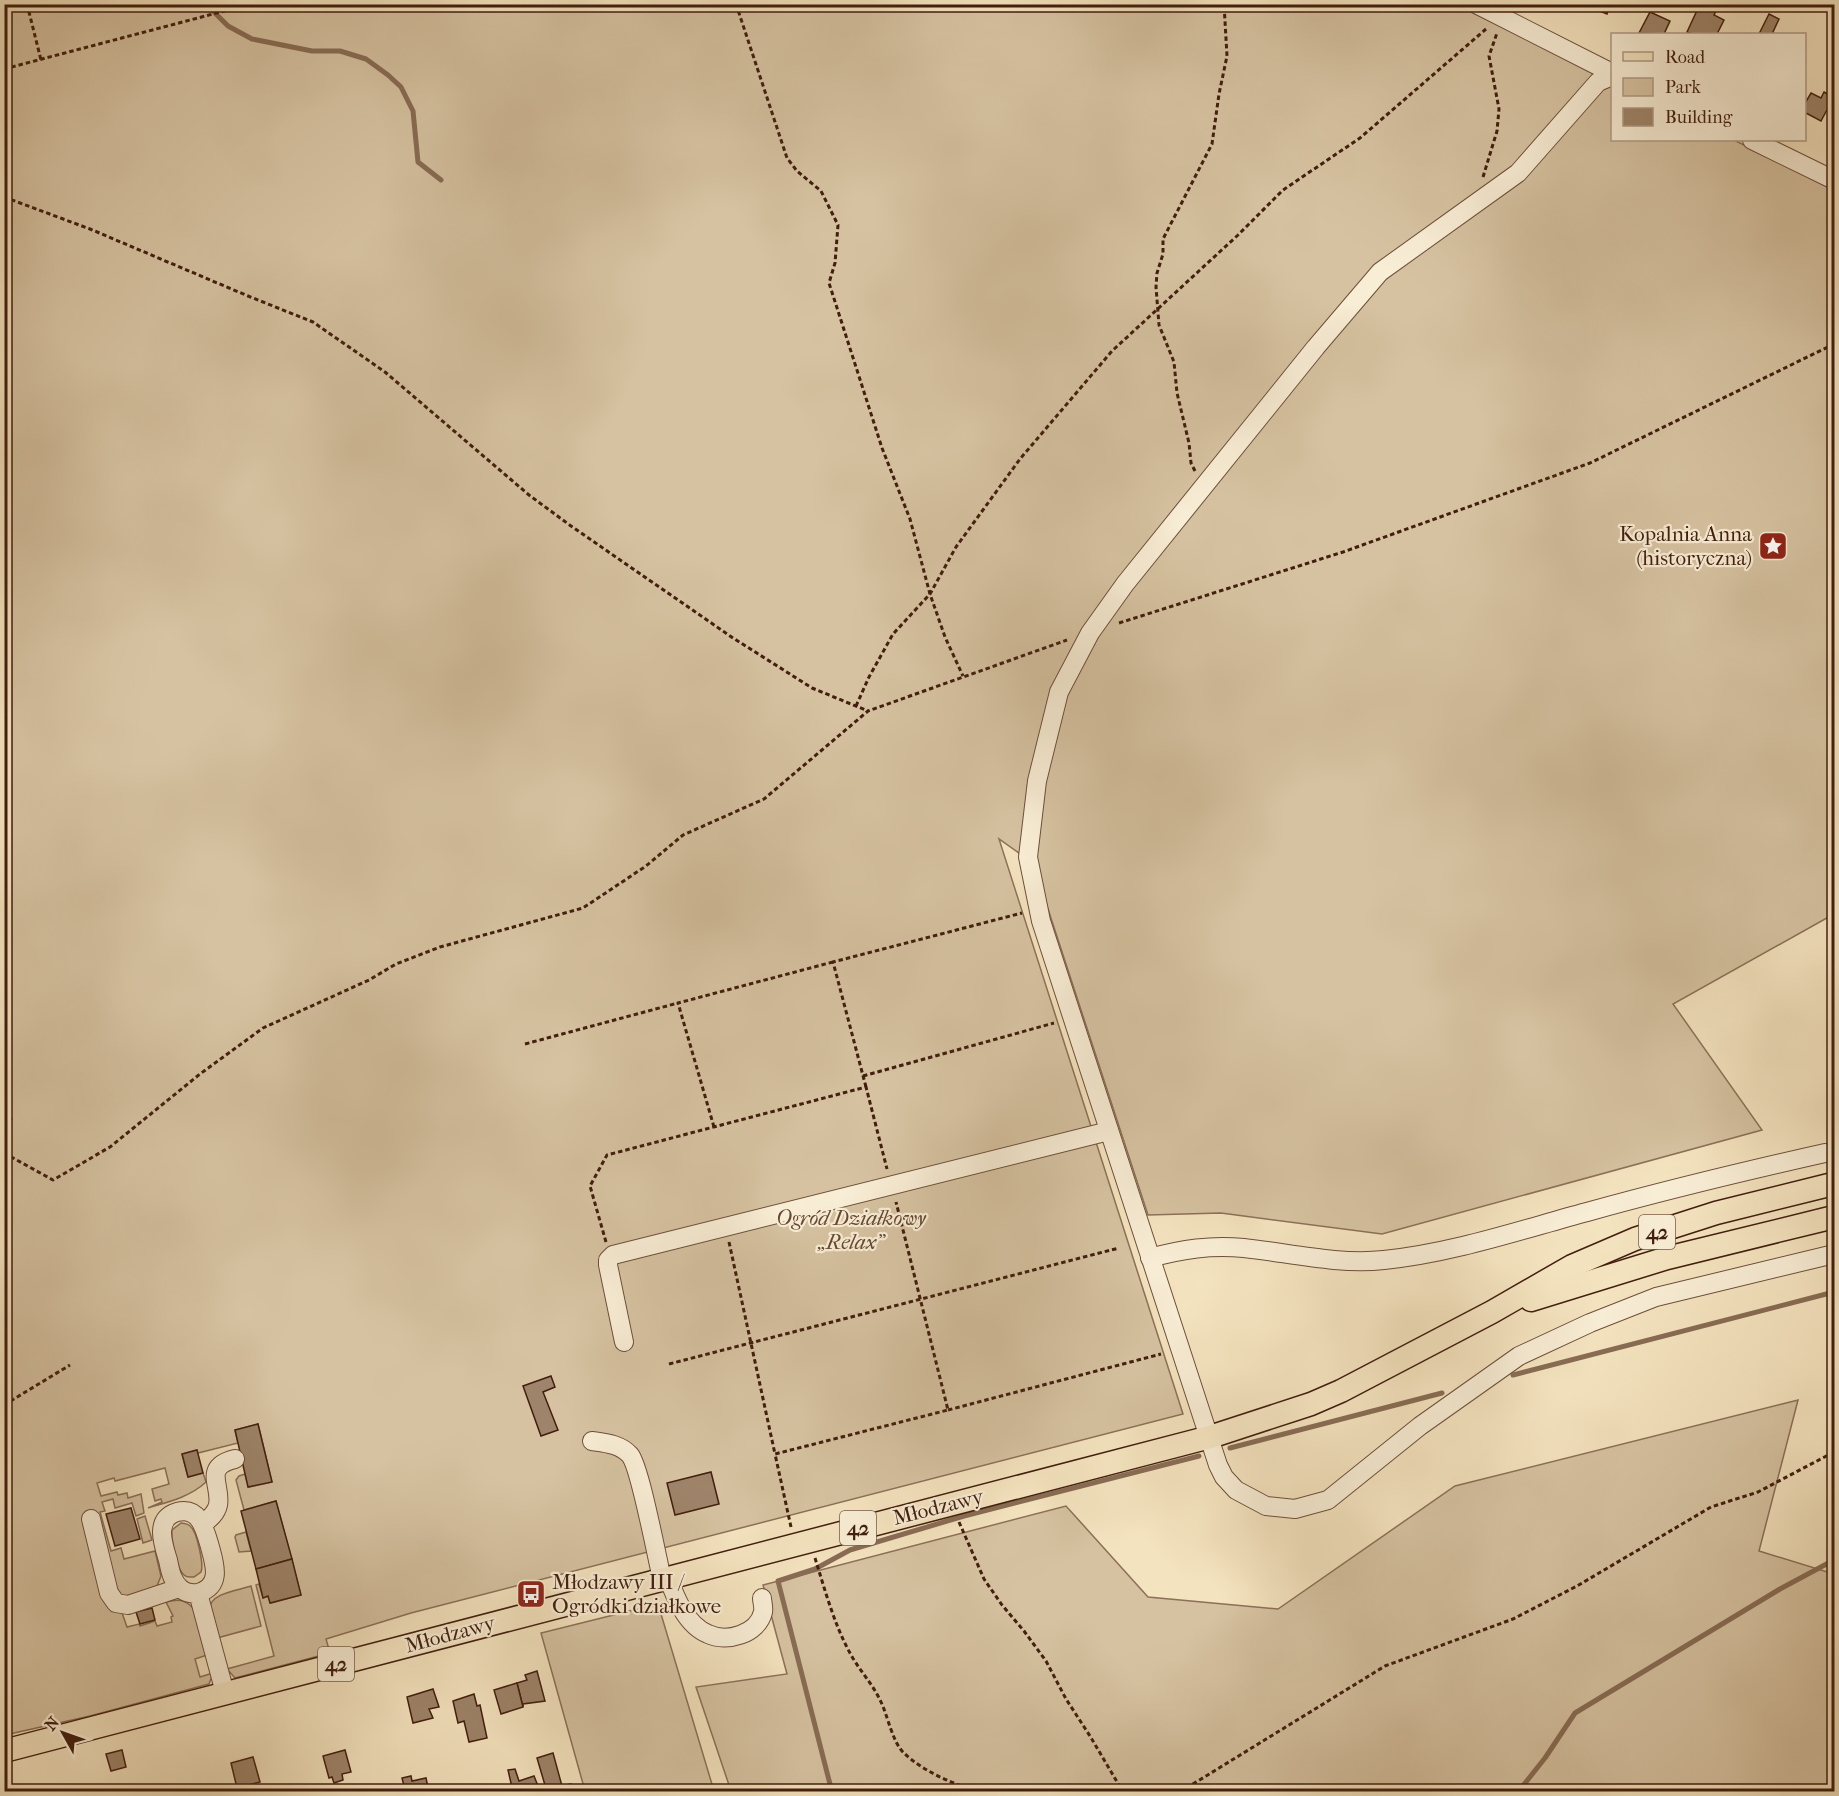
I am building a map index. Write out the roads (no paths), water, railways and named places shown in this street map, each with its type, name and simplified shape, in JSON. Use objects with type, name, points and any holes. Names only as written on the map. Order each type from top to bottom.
[{"type":"main road","name":"42","points":[[1210,1437],[1311,1404],[1341,1391],[1492,1312],[1572,1266],[1635,1239],[1716,1213],[1833,1184]]},
{"type":"main road","name":"42","points":[[1492,1312],[1666,1258],[1834,1217]]},
{"type":"main road","name":"Młodzawy","points":[[4,1751],[665,1578],[801,1552],[950,1504],[1210,1437]]},
{"type":"street","points":[[1476,4],[1611,74]]},
{"type":"street","points":[[1611,76],[1598,82],[1518,173],[1380,272],[1316,347],[1125,584],[1090,633],[1059,692],[1037,781],[1028,857],[1041,921],[1221,1471],[1236,1490],[1266,1506],[1295,1509],[1328,1500],[1420,1426],[1519,1356],[1590,1323],[1656,1297],[1834,1254]]},
{"type":"street","points":[[1754,141],[1834,180]]},
{"type":"street","points":[[624,1342],[608,1265],[613,1255],[1109,1131]]},
{"type":"street","points":[[1150,1258],[1187,1248],[1212,1247],[1243,1248],[1344,1260],[1382,1261],[1465,1245],[1681,1186],[1825,1153]]},
{"type":"street","points":[[591,1441],[621,1447],[635,1462],[665,1578],[684,1612],[694,1624],[707,1634],[722,1638],[741,1634],[753,1628],[759,1621],[764,1610],[762,1598]]},
{"type":"street","points":[[203,1524],[210,1519],[218,1506],[215,1480],[219,1467],[235,1459]]},
{"type":"street","points":[[180,1511],[194,1514],[203,1524],[216,1576],[208,1589],[198,1593],[186,1592],[179,1588],[172,1575],[161,1537],[162,1527],[168,1517],[180,1511]]},
{"type":"street","points":[[91,1519],[109,1593],[116,1603],[128,1605],[179,1588]]},
{"type":"street","points":[[198,1593],[225,1693]]},
{"type":"waterway","points":[[206,4],[228,26],[252,39],[312,51],[340,51],[366,59],[388,75],[401,87],[413,111],[418,162],[441,180]]},
{"type":"waterway","points":[[1513,1375],[1834,1292]]},
{"type":"waterway","points":[[1230,1448],[1442,1393]]},
{"type":"waterway","points":[[832,1792],[778,1581],[815,1569],[850,1550],[964,1516],[1199,1456]]},
{"type":"waterway","points":[[1518,1792],[1545,1758],[1575,1713],[1780,1589],[1834,1560]]},
{"type":"place","name":"Kopalnia Anna (historyczna)","points":[[1773,546]]},
{"type":"place","name":"Młodzawy III / Ogródki działkowe","points":[[531,1594]]},
{"type":"park label","name":"Ogród Działkowy „Relax”","points":[[851,1230]]}]
